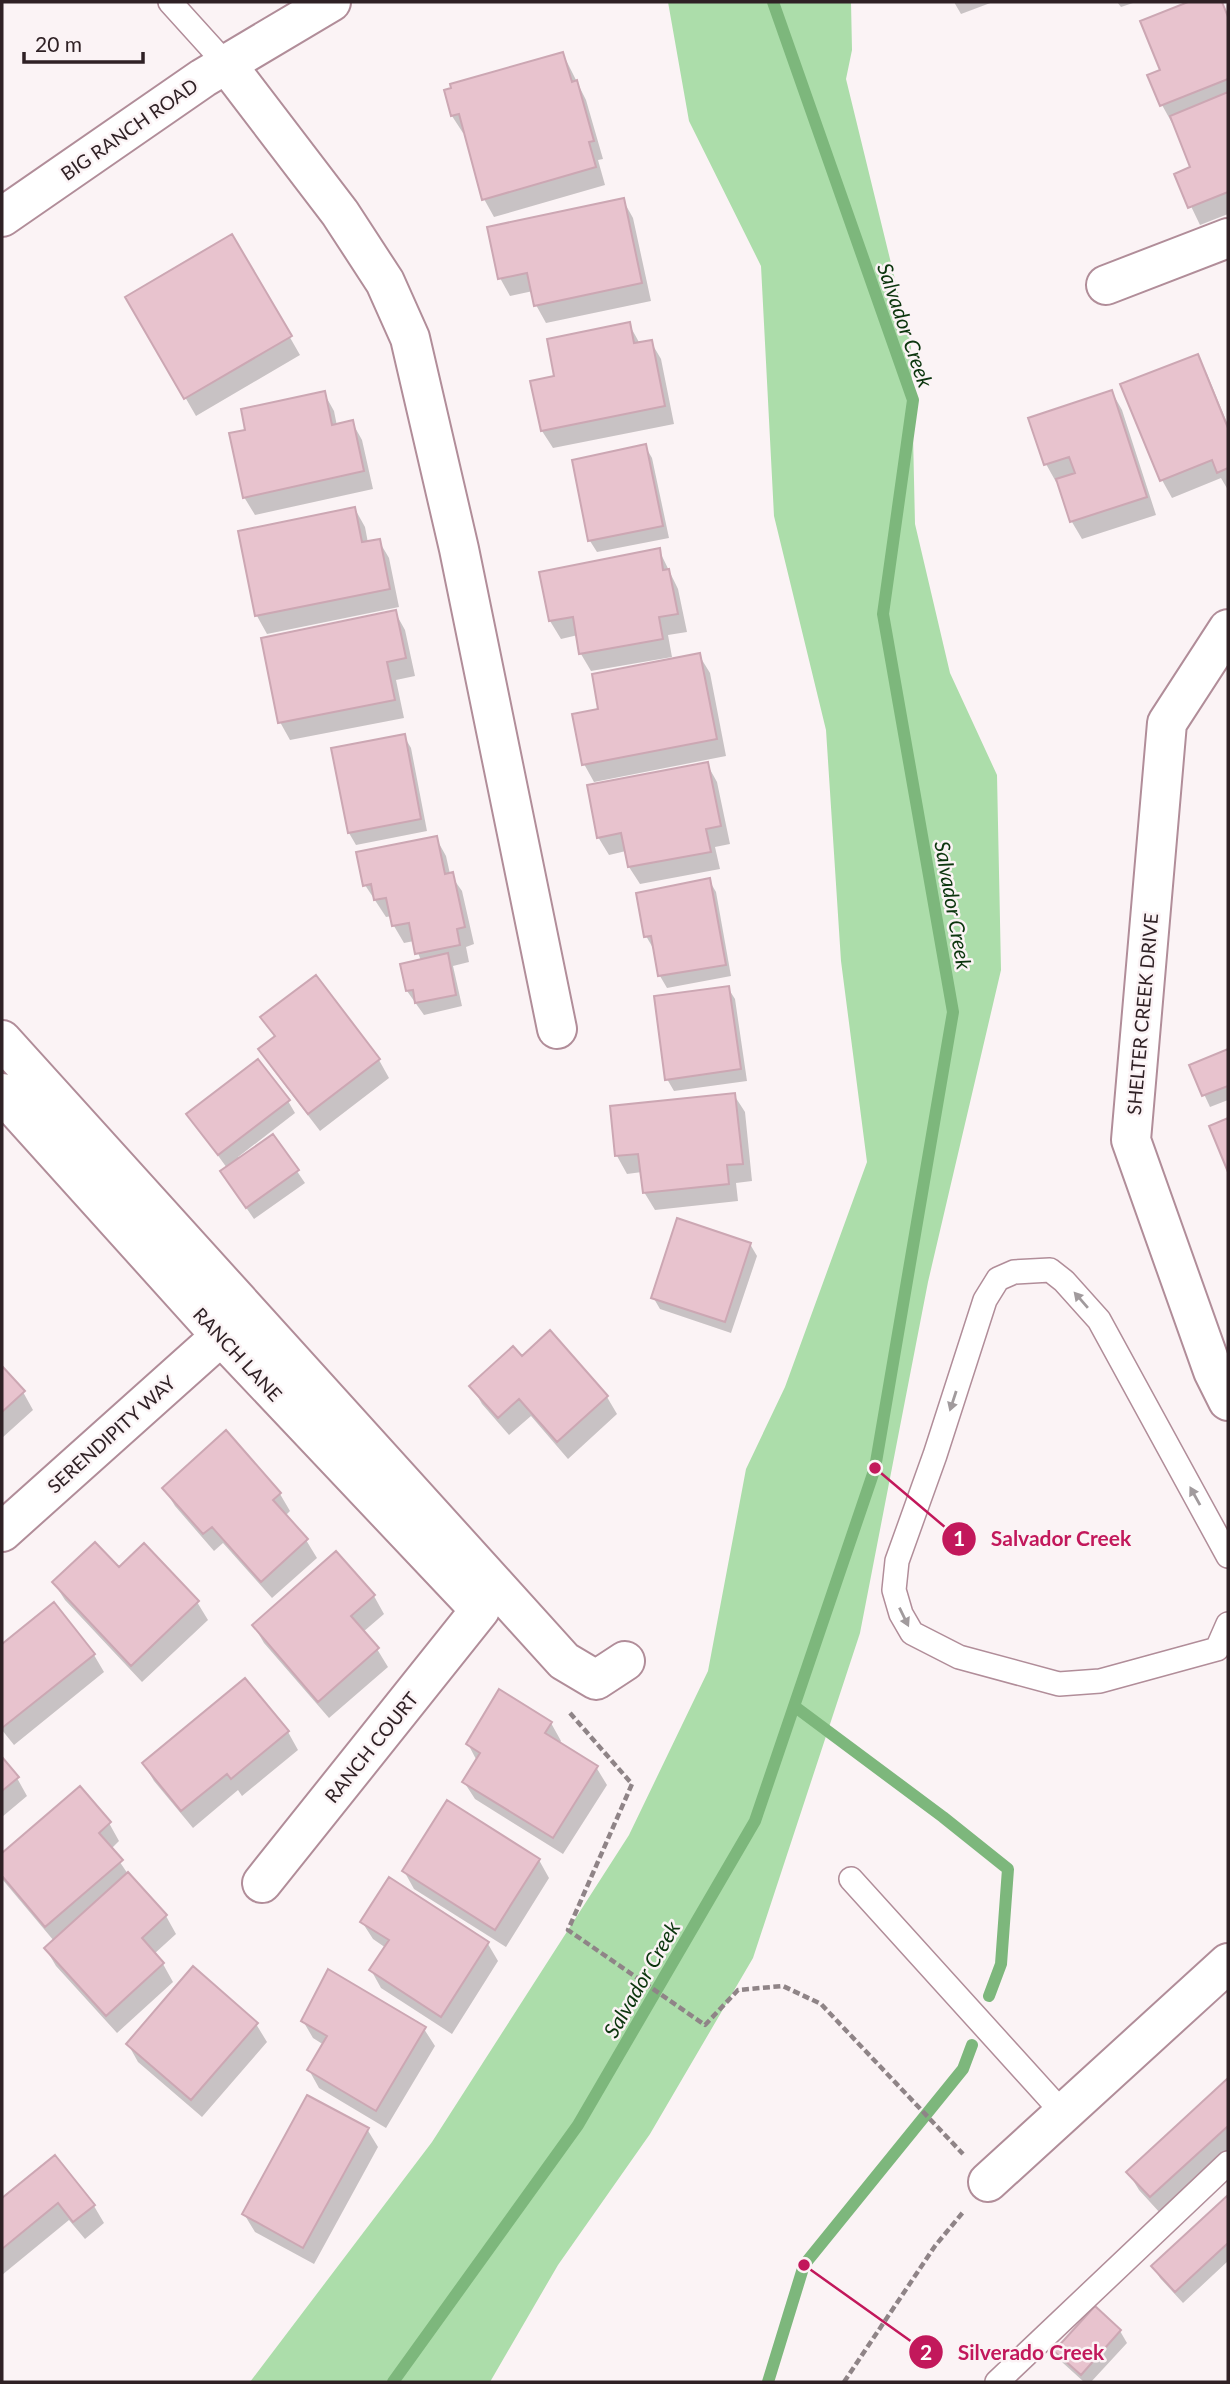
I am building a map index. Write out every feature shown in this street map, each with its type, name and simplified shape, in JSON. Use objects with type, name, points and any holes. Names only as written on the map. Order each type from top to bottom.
[{"type":"street","name":"BIG RANCH ROAD","points":[[2,217],[203,78],[331,2]]},
{"type":"street","points":[[227,65],[340,213],[385,282],[411,338],[459,549],[557,1029]]},
{"type":"street","points":[[1106,285],[1228,238]]},
{"type":"street","name":"SHELTER CREEK DRIVE","points":[[1223,1379],[1132,1140],[1167,723],[1228,629]]},
{"type":"street","points":[[2,1040],[564,1661],[596,1679],[625,1661]]},
{"type":"street","name":"RANCH LANE","points":[[2,1093],[221,1336],[480,1610]]},
{"type":"street","name":"SERENDIPITY WAY","points":[[2,1532],[221,1336]]},
{"type":"street","name":"RANCH COURT","points":[[262,1883],[480,1610]]},
{"type":"street","points":[[988,2182],[1228,1963]]},
{"type":"lane","points":[[170,2],[227,65]]},
{"type":"lane","points":[[1228,1556],[1099,1320],[1064,1281],[1050,1270],[1014,1272],[998,1279],[985,1300],[935,1455],[897,1561],[894,1590],[901,1614],[912,1633],[959,1657],[1059,1684],[1100,1681],[1223,1657],[1228,1624]]},
{"type":"lane","points":[[851,1878],[1063,2113]]},
{"type":"lane","points":[[997,2382],[1228,2163]]},
{"type":"path","points":[[569,1712],[632,1784],[568,1930],[705,2025],[738,1990],[783,1986],[821,2004],[945,2135]]},
{"type":"path","points":[[844,2382],[935,2246],[988,2182]]},
{"type":"green space","points":[[668,2],[851,2],[852,50],[846,79],[911,345],[915,524],[950,673],[997,775],[1001,970],[928,1282],[860,1633],[753,1958],[650,2134],[558,2265],[490,2382],[250,2382],[432,2142],[629,1835],[708,1671],[746,1469],[785,1387],[867,1162],[841,961],[826,730],[774,516],[761,266],[689,121]]},
{"type":"building","points":[[1188,2],[1222,2],[1228,17],[1228,79],[1160,106],[1147,75],[1160,70],[1140,21]]},
{"type":"building","points":[[563,52],[572,82],[577,80],[594,141],[589,142],[596,167],[482,200],[459,114],[451,116],[444,90],[451,88],[450,84]]},
{"type":"building","points":[[1228,92],[1228,192],[1188,208],[1174,174],[1190,167],[1170,116]]},
{"type":"building","points":[[624,198],[642,283],[534,306],[527,273],[498,279],[487,227]]},
{"type":"building","points":[[232,234],[292,336],[184,399],[125,297]]},
{"type":"building","points":[[630,322],[634,343],[652,340],[665,406],[541,431],[530,381],[554,376],[547,339]]},
{"type":"building","points":[[1198,354],[1228,428],[1228,468],[1217,473],[1212,460],[1160,481],[1120,384]]},
{"type":"building","points":[[1112,390],[1147,497],[1070,522],[1056,479],[1075,473],[1069,457],[1044,465],[1028,418]]},
{"type":"building","points":[[325,391],[332,425],[353,420],[364,471],[243,498],[229,433],[245,430],[241,409]]},
{"type":"building","points":[[646,444],[663,526],[588,541],[572,460]]},
{"type":"building","points":[[355,507],[362,542],[380,539],[390,589],[255,616],[238,531]]},
{"type":"building","points":[[660,548],[663,570],[669,569],[678,614],[659,617],[663,639],[579,654],[573,617],[549,621],[539,572]]},
{"type":"building","points":[[396,610],[406,658],[387,662],[395,700],[278,723],[261,638]]},
{"type":"building","points":[[700,653],[717,739],[582,765],[572,714],[598,709],[592,674]]},
{"type":"building","points":[[405,734],[421,819],[348,833],[331,748]]},
{"type":"building","points":[[708,762],[721,826],[706,829],[711,852],[628,867],[621,833],[597,838],[587,785]]},
{"type":"building","points":[[437,836],[445,874],[453,872],[465,927],[457,929],[460,945],[415,954],[409,923],[392,926],[386,898],[374,900],[371,884],[363,886],[356,852]]},
{"type":"building","points":[[710,878],[726,965],[658,976],[651,936],[644,937],[636,893]]},
{"type":"building","points":[[448,953],[456,995],[415,1003],[413,990],[406,991],[400,964]]},
{"type":"building","points":[[316,975],[380,1059],[308,1114],[258,1049],[275,1036],[260,1017]]},
{"type":"building","points":[[729,986],[741,1069],[665,1080],[654,996]]},
{"type":"building","points":[[1228,1049],[1228,1086],[1202,1096],[1189,1065]]},
{"type":"building","points":[[258,1059],[290,1100],[218,1155],[186,1114]]},
{"type":"building","points":[[735,1093],[743,1164],[727,1165],[729,1184],[643,1193],[638,1154],[615,1156],[610,1106]]},
{"type":"building","points":[[1228,1118],[1228,1172],[1209,1126]]},
{"type":"building","points":[[273,1134],[299,1170],[246,1208],[220,1171]]},
{"type":"building","points":[[677,1218],[751,1243],[725,1322],[651,1298]]},
{"type":"building","points":[[550,1330],[608,1396],[557,1442],[519,1399],[498,1418],[469,1386],[513,1346],[522,1356]]},
{"type":"building","points":[[2,1366],[25,1391],[2,1412]]},
{"type":"building","points":[[226,1430],[281,1493],[273,1500],[308,1539],[261,1582],[212,1527],[203,1534],[162,1488]]},
{"type":"building","points":[[95,1542],[119,1567],[144,1543],[199,1601],[131,1666],[52,1582]]},
{"type":"building","points":[[336,1551],[375,1595],[351,1616],[379,1648],[318,1702],[252,1625]]},
{"type":"building","points":[[54,1602],[95,1654],[2,1728],[2,1644]]},
{"type":"building","points":[[245,1678],[289,1731],[231,1779],[227,1774],[181,1811],[142,1763]]},
{"type":"building","points":[[499,1689],[552,1722],[545,1733],[598,1766],[553,1838],[462,1782],[480,1753],[466,1744]]},
{"type":"building","points":[[2,1757],[19,1777],[2,1791]]},
{"type":"building","points":[[80,1786],[111,1822],[99,1833],[123,1860],[45,1927],[2,1876],[2,1853]]},
{"type":"building","points":[[447,1800],[540,1859],[495,1930],[402,1871]]},
{"type":"building","points":[[128,1872],[167,1915],[142,1938],[164,1963],[106,2016],[44,1948]]},
{"type":"building","points":[[389,1877],[489,1942],[441,2017],[369,1970],[389,1940],[360,1922]]},
{"type":"building","points":[[193,1966],[258,2023],[191,2100],[126,2044]]},
{"type":"building","points":[[328,1969],[426,2027],[376,2111],[307,2070],[327,2036],[301,2021]]},
{"type":"building","points":[[1228,2078],[1228,2126],[1150,2197],[1126,2172]]},
{"type":"building","points":[[307,2095],[369,2128],[303,2248],[242,2214]]},
{"type":"building","points":[[55,2155],[95,2205],[73,2222],[58,2203],[2,2249],[2,2198]]},
{"type":"building","points":[[1228,2195],[1228,2243],[1175,2292],[1151,2266]]},
{"type":"building","points":[[1095,2306],[1121,2330],[1081,2375],[1054,2351]]},
{"type":"waterway","name":"Salvador Creek","points":[[393,2382],[578,2125],[755,1821],[875,1468],[953,1012],[883,614],[913,400],[773,2]]},
{"type":"waterway","points":[[794,1706],[1008,1869],[1001,1964],[989,1996]]},
{"type":"waterway","points":[[768,2382],[804,2265],[963,2069],[972,2045]]},
{"type":"place","name":"Salvador Creek","points":[[875,1468]]},
{"type":"place","name":"Silverado Creek","points":[[804,2265]]}]
